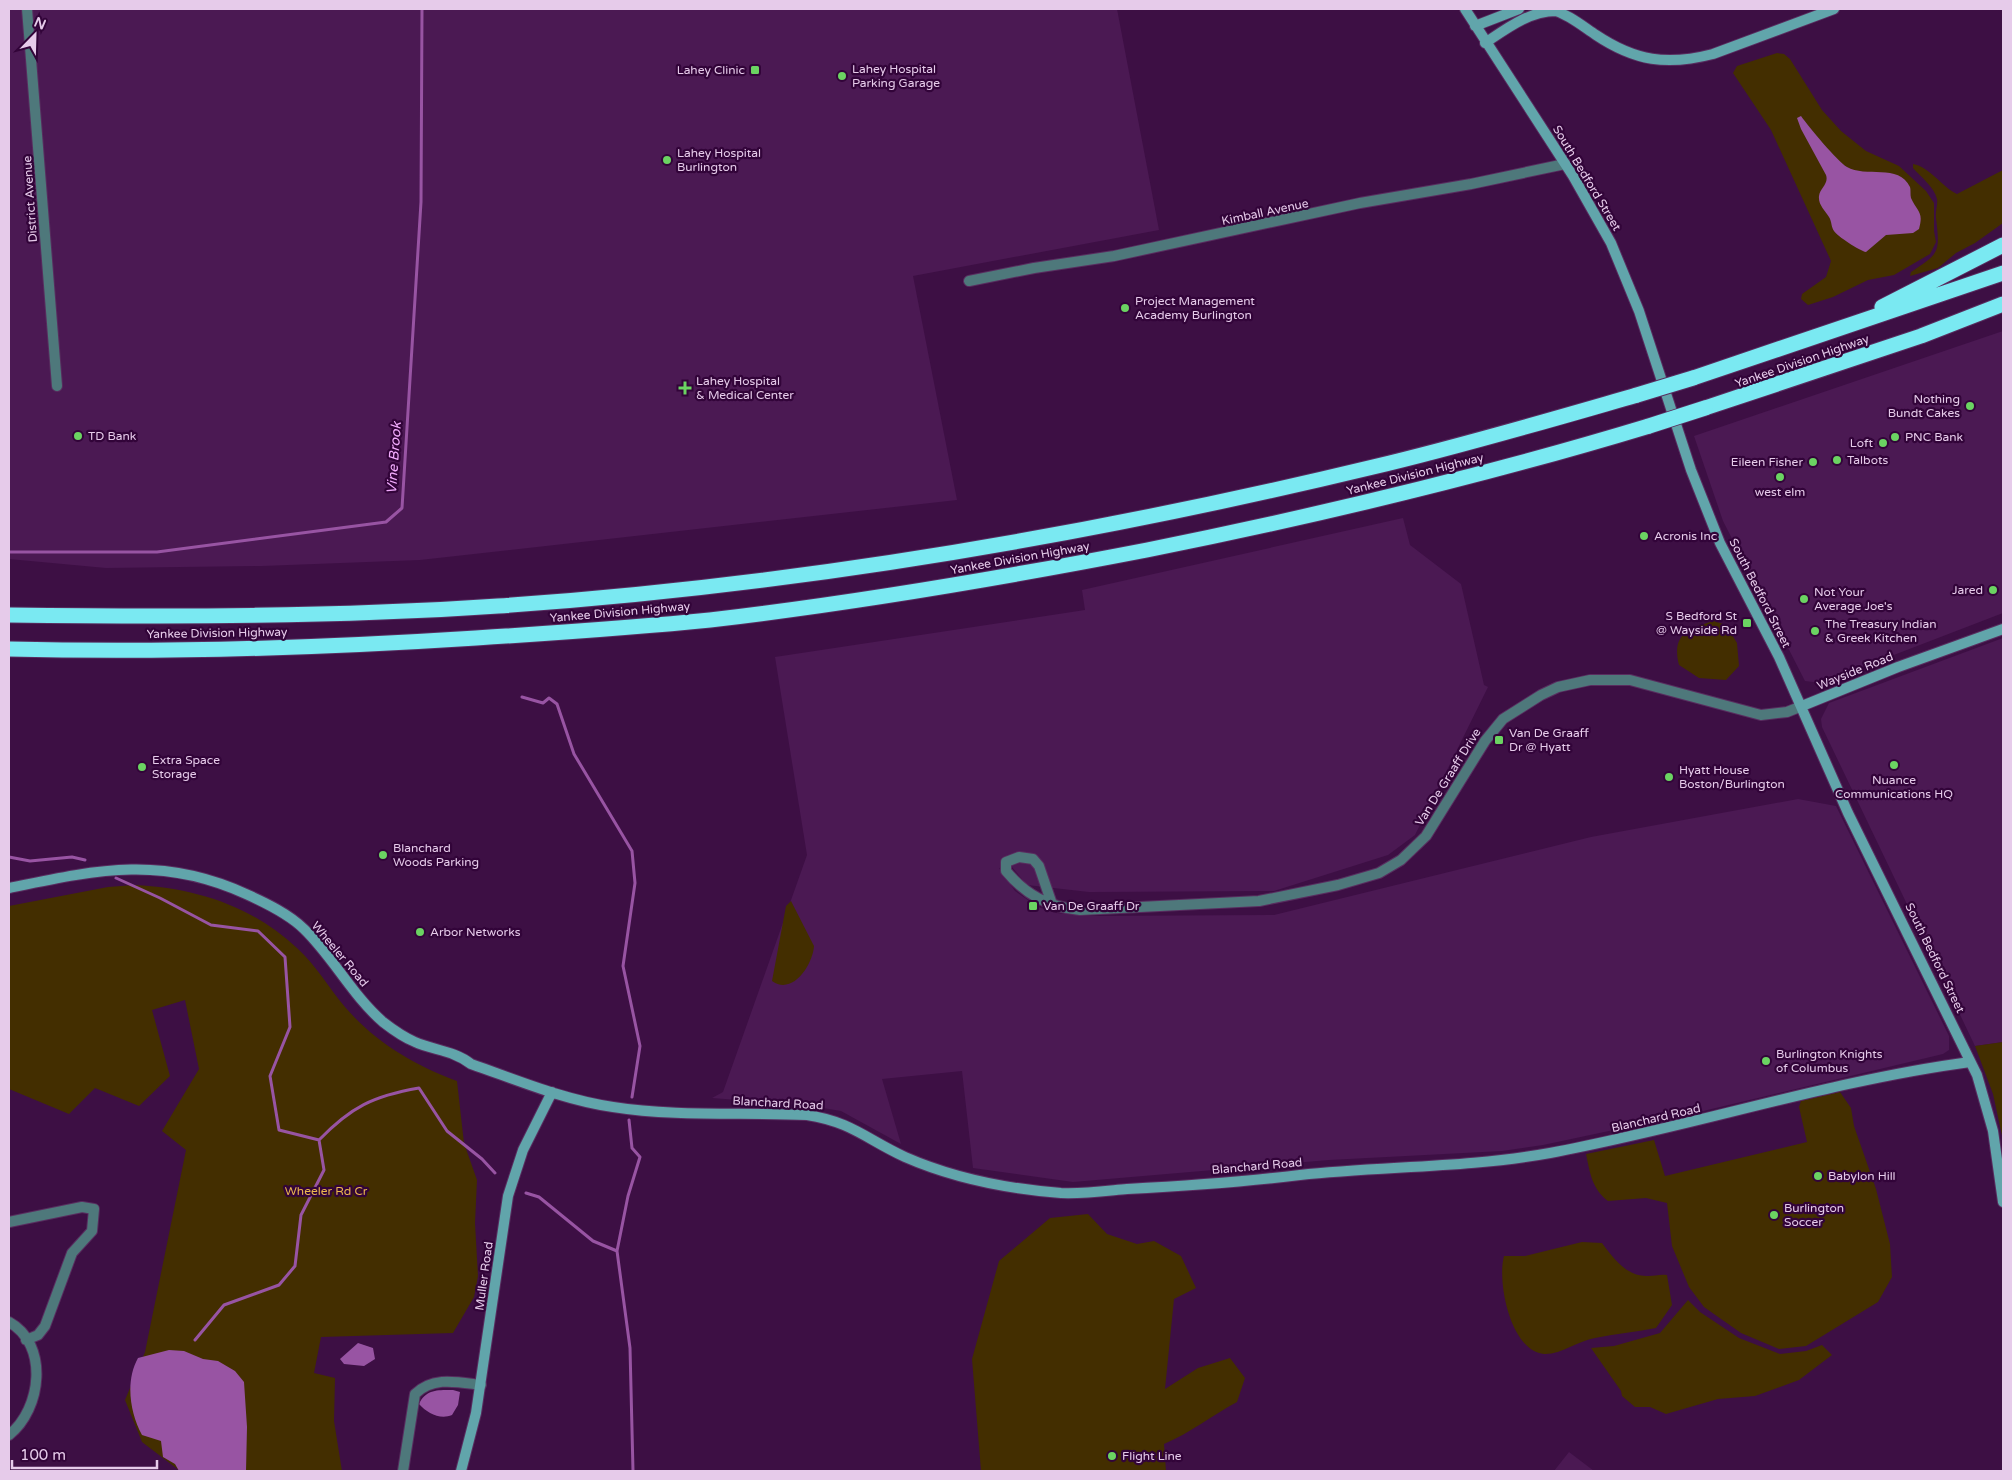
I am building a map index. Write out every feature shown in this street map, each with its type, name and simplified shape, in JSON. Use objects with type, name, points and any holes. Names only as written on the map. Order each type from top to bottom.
[{"type":"highway","points":[[1826,334],[2003,245]]},
{"type":"highway","name":"Yankee Division Highway","points":[[9,615],[156,617],[414,611],[625,595],[779,578],[1003,544],[1241,498],[1378,466],[1693,378],[2003,273]]},
{"type":"highway","name":"Yankee Division Highway","points":[[9,649],[176,649],[380,644],[570,632],[708,620],[935,589],[1073,564],[1329,512],[1442,483],[1650,426],[1779,385],[2003,304]]},
{"type":"highway","points":[[1955,322],[2003,314]]},
{"type":"main road","name":"South Bedford Street","points":[[1464,9],[1565,164],[1601,224],[1622,267],[1639,311],[1691,470],[1712,524],[1802,706],[1848,813],[1970,1062],[1986,1102],[2003,1202]]},
{"type":"main road","points":[[1475,26],[1519,9]]},
{"type":"main road","points":[[1485,43],[1522,20],[1538,13],[1553,10],[1572,18],[1624,52],[1643,58],[1677,61],[1713,54],[1834,9]]},
{"type":"main road","name":"Wayside Road","points":[[1802,706],[1898,667],[2003,629]]},
{"type":"main road","name":"Wheeler Road","points":[[9,888],[90,872],[145,869],[182,872],[232,888],[261,901],[304,928],[370,1009],[399,1033],[414,1042],[463,1058],[471,1064],[552,1092]]},
{"type":"main road","name":"Blanchard Road","points":[[552,1092],[587,1102],[636,1110],[785,1114],[827,1118],[857,1130],[900,1155],[945,1172],[1020,1187],[1079,1193],[1184,1187],[1340,1170],[1453,1165],[1516,1159],[1670,1129],[1864,1079],[1970,1062]]},
{"type":"main road","name":"Muller Road","points":[[462,1471],[481,1385],[508,1196],[523,1150],[552,1092]]},
{"type":"street","name":"District Avenue","points":[[27,9],[57,386]]},
{"type":"street","name":"Kimball Avenue","points":[[969,281],[1034,268],[1114,256],[1360,203],[1471,184],[1565,164]]},
{"type":"street","name":"Van De Graaff Drive","points":[[1052,904],[1040,866],[1033,859],[1019,857],[1006,862],[1006,871],[1020,887],[1034,897],[1052,904],[1080,910],[1259,901],[1338,885],[1379,873],[1401,860],[1426,836],[1485,741],[1498,724],[1541,695],[1572,683],[1609,678],[1630,680],[1761,715],[1788,711],[1802,706]]},
{"type":"street","points":[[9,1222],[82,1207],[94,1209],[92,1231],[72,1253],[45,1326],[38,1335],[26,1340]]},
{"type":"street","points":[[9,1322],[18,1329],[26,1340],[35,1364],[35,1394],[30,1410],[20,1424],[9,1434]]},
{"type":"street","points":[[403,1471],[415,1394],[423,1385],[442,1381],[481,1385]]},
{"type":"shaded area","points":[[9,9],[1117,9],[1159,230],[913,276],[957,500],[420,560],[262,566],[106,568],[9,559]]},
{"type":"shaded area","points":[[1801,116],[1830,151],[1847,167],[1854,170],[1890,173],[1898,175],[1905,180],[1910,187],[1911,198],[1920,215],[1919,229],[1913,233],[1886,235],[1866,252],[1844,240],[1836,233],[1819,199],[1827,178],[1801,129],[1797,118]]},
{"type":"shaded area","points":[[2003,331],[2003,613],[1821,683],[1805,681],[1723,521],[1694,436]]},
{"type":"shaded area","points":[[1403,518],[1410,545],[1461,584],[1484,685],[1488,687],[1415,835],[1388,855],[1274,891],[1089,892],[1027,885],[1012,867],[999,868],[1015,891],[1038,907],[1056,913],[1087,916],[1274,915],[1591,837],[1798,799],[1836,806],[1949,1036],[1949,1050],[1943,1054],[1703,1111],[1543,1145],[1502,1151],[1329,1160],[1073,1182],[973,1168],[962,1071],[882,1079],[901,1144],[841,1111],[805,1105],[712,1098],[723,1092],[807,855],[775,657],[1085,610],[1082,590]]},
{"type":"shaded area","points":[[2003,638],[2003,1042],[1975,1046],[1822,727],[1821,719],[1829,703]]},
{"type":"shaded area","points":[[358,1343],[373,1348],[375,1359],[364,1366],[344,1364],[340,1359]]},
{"type":"shaded area","points":[[169,1350],[184,1351],[203,1359],[218,1361],[235,1371],[244,1382],[247,1427],[246,1471],[179,1471],[175,1464],[163,1457],[161,1441],[142,1435],[132,1407],[130,1387],[134,1367],[138,1358]]},
{"type":"shaded area","points":[[453,1390],[460,1392],[458,1405],[452,1415],[443,1417],[434,1415],[419,1404],[425,1395],[433,1391]]},
{"type":"shaded area","points":[[1569,1452],[1594,1471],[1554,1471]]},
{"type":"green space","points":[[1777,53],[1784,54],[1790,59],[1822,110],[1841,131],[1866,151],[1899,166],[1926,191],[1934,203],[1936,242],[1930,254],[1894,275],[1868,280],[1833,297],[1808,305],[1801,299],[1802,294],[1826,277],[1831,261],[1771,130],[1733,73],[1737,66]]},
{"type":"green space","points":[[1913,164],[1925,169],[1957,194],[2003,170],[2003,223],[1975,243],[1956,253],[1938,268],[1910,276],[1911,272],[1933,256],[1936,251],[1938,238],[1937,199],[1930,186],[1913,168]]},
{"type":"green space","points":[[1714,621],[1726,625],[1737,643],[1739,666],[1726,680],[1699,678],[1679,665],[1677,654],[1680,639],[1684,634],[1697,626]]},
{"type":"green space","name":"Wheeler Rd Cr","points":[[135,885],[180,890],[201,895],[242,910],[261,921],[280,933],[304,955],[345,1007],[382,1042],[426,1068],[457,1081],[464,1143],[477,1180],[475,1223],[478,1276],[474,1297],[453,1333],[321,1337],[314,1373],[335,1378],[334,1421],[342,1471],[180,1471],[142,1442],[125,1400],[145,1352],[186,1150],[162,1131],[199,1069],[185,1000],[152,1010],[170,1076],[139,1106],[95,1088],[69,1114],[9,1089],[9,906],[108,887]]},
{"type":"green space","points":[[791,901],[814,946],[810,961],[800,976],[794,981],[780,985],[772,981],[786,906]]},
{"type":"green space","points":[[2003,1042],[2003,1140],[1993,1094],[1975,1046]]},
{"type":"green space","points":[[1840,1092],[1851,1108],[1854,1126],[1876,1189],[1890,1244],[1892,1277],[1878,1302],[1806,1346],[1779,1349],[1741,1333],[1704,1307],[1689,1287],[1672,1246],[1667,1203],[1646,1198],[1608,1201],[1595,1186],[1590,1174],[1586,1154],[1654,1140],[1665,1176],[1807,1142],[1799,1107],[1801,1101]]},
{"type":"green space","points":[[1088,1214],[1107,1234],[1137,1244],[1154,1241],[1181,1256],[1196,1288],[1174,1299],[1165,1389],[1198,1368],[1230,1358],[1245,1378],[1237,1402],[1183,1435],[1164,1444],[1166,1471],[981,1471],[972,1359],[999,1261],[1050,1218]]},
{"type":"green space","points":[[1582,1242],[1602,1243],[1621,1266],[1634,1273],[1648,1276],[1667,1275],[1672,1305],[1656,1328],[1595,1338],[1550,1354],[1532,1350],[1522,1341],[1509,1313],[1503,1281],[1502,1267],[1504,1256],[1525,1256]]},
{"type":"green space","points":[[1688,1300],[1700,1312],[1739,1338],[1780,1354],[1806,1351],[1822,1345],[1832,1355],[1799,1380],[1755,1396],[1718,1399],[1666,1414],[1650,1407],[1635,1407],[1622,1396],[1621,1391],[1591,1348],[1614,1346],[1660,1333]]},
{"type":"waterway","name":"Vine Brook","points":[[9,552],[157,552],[386,522],[402,508],[421,202],[422,9]]},
{"type":"waterway","points":[[522,697],[543,703],[549,698],[557,704],[574,754],[632,851],[635,883],[623,966],[640,1046],[632,1097]]},
{"type":"waterway","points":[[9,857],[30,861],[72,857],[85,860]]},
{"type":"waterway","points":[[116,878],[160,898],[211,925],[258,931],[285,957],[290,1027],[270,1076],[279,1130],[319,1140]]},
{"type":"waterway","points":[[319,1140],[342,1119],[364,1105],[388,1095],[419,1088],[447,1131],[482,1159],[495,1173]]},
{"type":"waterway","points":[[629,1120],[632,1148],[640,1157],[628,1196],[617,1251],[630,1348],[633,1471]]},
{"type":"waterway","points":[[195,1340],[224,1305],[279,1285],[295,1266],[301,1215],[324,1170],[319,1140]]},
{"type":"waterway","points":[[526,1193],[539,1197],[593,1241],[617,1251]]},
{"type":"place","name":"Lahey Clinic","points":[[755,70]]},
{"type":"place","name":"Lahey Hospital Parking Garage","points":[[842,76]]},
{"type":"place","name":"Lahey Hospital Burlington","points":[[667,160]]},
{"type":"place","name":"Project Management Academy Burlington","points":[[1125,308]]},
{"type":"place","name":"Lahey Hospital & Medical Center","points":[[685,388]]},
{"type":"place","name":"Nothing Bundt Cakes","points":[[1970,406]]},
{"type":"place","name":"TD Bank","points":[[78,436]]},
{"type":"place","name":"PNC Bank","points":[[1895,437]]},
{"type":"place","name":"Loft","points":[[1883,443]]},
{"type":"place","name":"Talbots","points":[[1837,460]]},
{"type":"place","name":"Eileen Fisher","points":[[1813,462]]},
{"type":"place","name":"west elm","points":[[1780,477]]},
{"type":"place","name":"Acronis Inc","points":[[1644,536]]},
{"type":"place","name":"Jared","points":[[1993,590]]},
{"type":"place","name":"Not Your Average Joe's","points":[[1804,599]]},
{"type":"place","name":"S Bedford St @ Wayside Rd","points":[[1747,623]]},
{"type":"place","name":"The Treasury Indian & Greek Kitchen","points":[[1815,631]]},
{"type":"place","name":"Van De Graaff Dr @ Hyatt","points":[[1499,740]]},
{"type":"place","name":"Nuance Communications HQ","points":[[1894,765]]},
{"type":"place","name":"Extra Space Storage","points":[[142,767]]},
{"type":"place","name":"Hyatt House Boston/Burlington","points":[[1669,777]]},
{"type":"place","name":"Blanchard Woods Parking","points":[[383,855]]},
{"type":"place","name":"Van De Graaff Dr","points":[[1033,906]]},
{"type":"place","name":"Arbor Networks","points":[[420,932]]},
{"type":"place","name":"Burlington Knights of Columbus","points":[[1766,1061]]},
{"type":"place","name":"Babylon Hill","points":[[1818,1176]]},
{"type":"place","name":"Burlington Soccer","points":[[1774,1215]]},
{"type":"place","name":"Flight Line","points":[[1112,1456]]}]
